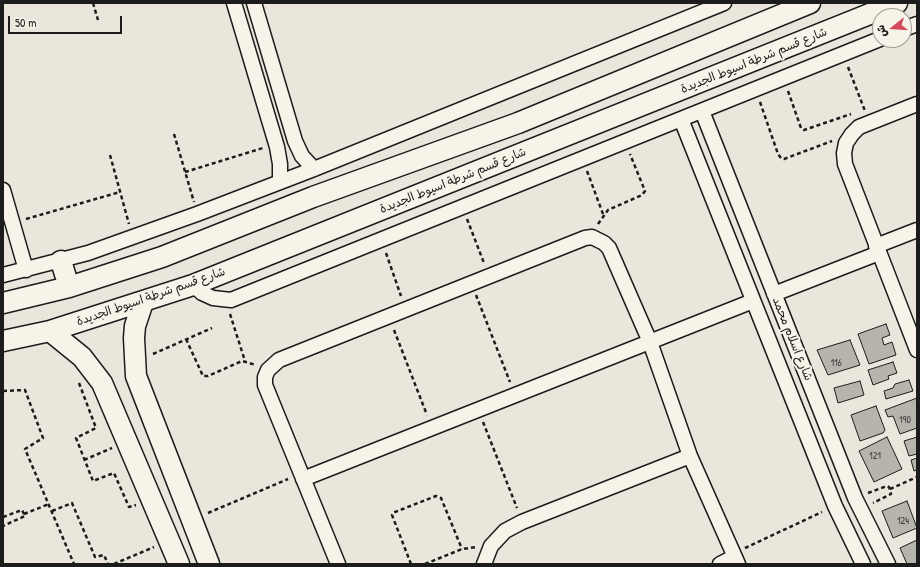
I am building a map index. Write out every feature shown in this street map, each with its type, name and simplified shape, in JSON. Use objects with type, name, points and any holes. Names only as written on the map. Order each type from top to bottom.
[{"type":"main road","points":[[3,303],[69,287],[162,257],[313,197],[518,122],[810,3]]},
{"type":"main road","name":"شارع قسم شرطة اسيوط الجديدة","points":[[3,341],[50,331],[193,285],[897,3]]},
{"type":"main road","points":[[518,122],[530,150]]},
{"type":"main road","points":[[61,261],[69,287]]},
{"type":"main road","points":[[143,302],[135,326],[134,363],[140,389],[190,520],[209,564]]},
{"type":"main road","points":[[50,331],[89,365],[102,383],[179,564]]},
{"type":"street","points":[[234,3],[276,143],[280,164],[280,182]]},
{"type":"street","points":[[254,3],[295,141],[302,156],[314,169]]},
{"type":"street","points":[[3,275],[61,261],[133,238],[197,214],[314,169],[724,3]]},
{"type":"street","points":[[193,285],[202,293],[213,298],[231,300],[872,42]]},
{"type":"street","points":[[917,104],[859,127],[846,143],[844,153],[845,164],[917,350]]},
{"type":"street","name":"شارع اسلام محمد","points":[[702,111],[858,504],[888,564]]},
{"type":"street","name":"شارع اسلام محمد","points":[[681,119],[835,506],[862,564]]},
{"type":"street","points":[[3,190],[26,270]]},
{"type":"street","points":[[774,294],[878,249],[917,230]]},
{"type":"street","points":[[338,564],[265,385],[264,377],[268,370],[279,360],[585,238],[598,239],[609,248],[650,342],[690,456],[735,558],[720,564]]},
{"type":"street","points":[[302,477],[432,428],[753,301]]},
{"type":"street","points":[[797,410],[817,402]]},
{"type":"street","points":[[484,564],[491,546],[504,531],[522,522],[690,456]]},
{"type":"path","points":[[93,3],[98,20]]},
{"type":"path","points":[[843,54],[870,122]]},
{"type":"path","points":[[784,78],[801,128],[804,130],[865,109]]},
{"type":"path","points":[[756,89],[778,154],[781,158],[852,134]]},
{"type":"path","points":[[174,134],[197,214]]},
{"type":"path","points":[[592,238],[603,214],[608,210],[642,195],[645,191],[625,141]]},
{"type":"path","points":[[185,172],[276,143]]},
{"type":"path","points":[[110,155],[133,238]]},
{"type":"path","points":[[582,159],[603,214]]},
{"type":"path","points":[[12,223],[120,192]]},
{"type":"path","points":[[463,206],[489,276]]},
{"type":"path","points":[[381,240],[405,310]]},
{"type":"path","points":[[471,284],[515,395]]},
{"type":"path","points":[[226,300],[245,361]]},
{"type":"path","points":[[388,316],[432,428]]},
{"type":"path","points":[[134,363],[212,328]]},
{"type":"path","points":[[186,339],[202,376],[208,376],[242,361],[268,370]]},
{"type":"path","points":[[89,365],[82,375],[79,383],[96,428],[76,438],[93,481],[115,474],[129,508],[151,498]]},
{"type":"path","points":[[3,391],[25,390],[43,439],[25,449],[74,564]]},
{"type":"path","points":[[478,410],[522,522]]},
{"type":"path","points":[[84,460],[127,441]]},
{"type":"path","points":[[190,520],[302,477]]},
{"type":"path","points":[[858,504],[887,486],[890,489],[917,477]]},
{"type":"path","points":[[858,504],[891,494],[890,489]]},
{"type":"path","points":[[411,564],[392,515],[395,512],[436,496],[441,498],[462,549]]},
{"type":"path","points":[[52,511],[72,503],[95,557],[104,555],[108,564]]},
{"type":"path","points":[[3,526],[24,517],[24,514],[49,504]]},
{"type":"path","points":[[735,558],[835,506]]},
{"type":"path","points":[[3,517],[21,510],[24,514]]},
{"type":"path","points":[[114,564],[169,541]]},
{"type":"path","points":[[426,564],[462,549],[491,546]]},
{"type":"building","points":[[886,324],[890,335],[882,338],[884,345],[892,342],[896,355],[869,364],[858,334]]},
{"type":"building","points":[[850,340],[860,365],[828,375],[817,350]]},
{"type":"building","points":[[893,362],[897,373],[888,376],[889,379],[873,385],[868,370]]},
{"type":"building","points":[[909,380],[913,391],[886,399],[884,391],[893,388],[895,384]]},
{"type":"building","points":[[860,381],[864,395],[838,403],[834,388]]},
{"type":"building","points":[[917,398],[917,428],[900,434],[893,416],[888,417],[885,410]]},
{"type":"building","points":[[876,406],[885,430],[883,433],[860,441],[851,415]]},
{"type":"building","points":[[887,437],[902,469],[874,482],[859,451]]},
{"type":"building","points":[[917,437],[917,454],[909,456],[904,441]]},
{"type":"building","points":[[917,458],[917,470],[914,471],[911,460]]},
{"type":"building","points":[[907,501],[917,528],[893,538],[882,511]]},
{"type":"building","points":[[917,540],[917,564],[907,564],[900,548]]}]
